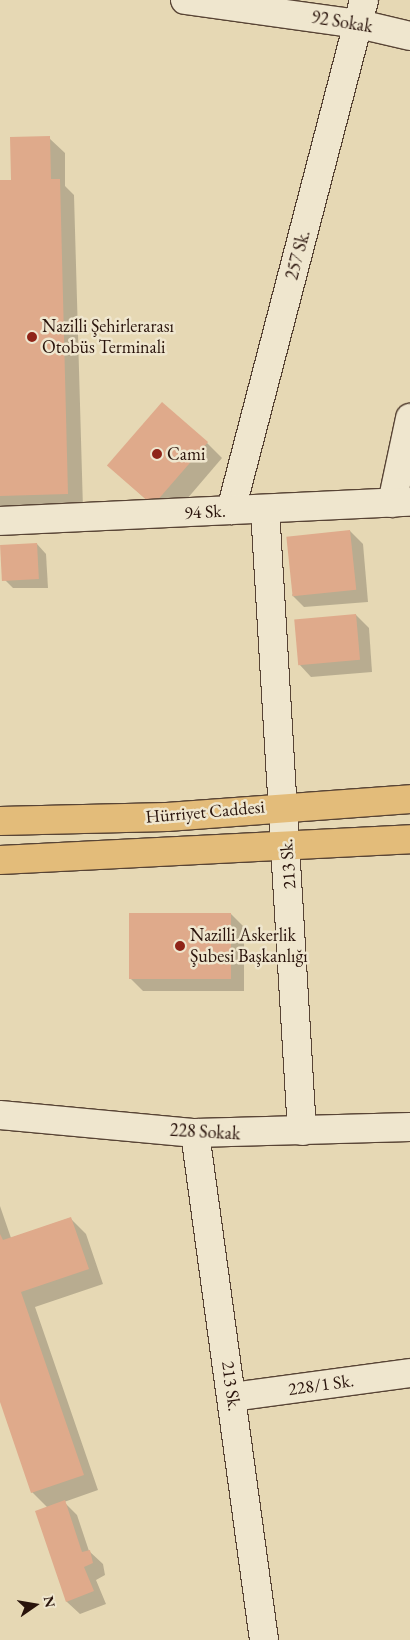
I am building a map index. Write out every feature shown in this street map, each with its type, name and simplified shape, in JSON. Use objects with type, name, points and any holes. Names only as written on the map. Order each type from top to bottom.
[{"type":"main road","name":"Hürriyet Caddesi","points":[[0,821],[167,817],[281,806],[410,800]]},
{"type":"main road","name":"Hürriyet Caddesi","points":[[0,860],[287,842],[410,839]]},
{"type":"street","name":"92 Sokak","points":[[185,0],[362,12],[410,36]]},
{"type":"street","name":"257 Sk.","points":[[231,510],[362,12]]},
{"type":"street","points":[[401,502],[410,418]]},
{"type":"street","name":"94 Sk.","points":[[0,521],[401,502]]},
{"type":"street","name":"213 Sk.","points":[[265,509],[281,806],[287,842],[302,1131]]},
{"type":"street","name":"228 Sokak","points":[[0,1115],[195,1133],[410,1127]]},
{"type":"street","name":"213 Sk.","points":[[195,1133],[264,1640]]},
{"type":"street","name":"228/1 Sk.","points":[[232,1397],[410,1373]]},
{"type":"building","name":"Nazilli Şehirlerarası Otobüs Terminali","points":[[50,136],[51,179],[60,179],[68,494],[0,496],[0,180],[11,180],[10,137]]},
{"type":"building","name":"Cami","points":[[162,402],[208,442],[153,505],[107,465]]},
{"type":"building","points":[[350,530],[356,590],[293,596],[286,537]]},
{"type":"building","points":[[37,543],[39,579],[2,581],[0,545]]},
{"type":"building","points":[[356,614],[360,660],[298,665],[294,619]]},
{"type":"building","name":"Nazilli Askerlik Şubesi Başkanlığı","points":[[129,913],[231,913],[231,979],[129,979]]},
{"type":"building","points":[[71,1217],[89,1269],[21,1292],[84,1475],[31,1493],[0,1402],[0,1234],[3,1240]]},
{"type":"building","points":[[65,1500],[82,1552],[90,1550],[93,1563],[84,1567],[94,1591],[66,1602],[35,1511]]},
{"type":"place","name":"Nazilli Şehirlerarası Otobüs Terminali","points":[[32,337]]},
{"type":"place","name":"Cami","points":[[157,454]]},
{"type":"place","name":"Nazilli Askerlik Şubesi Başkanlığı","points":[[180,946]]}]
